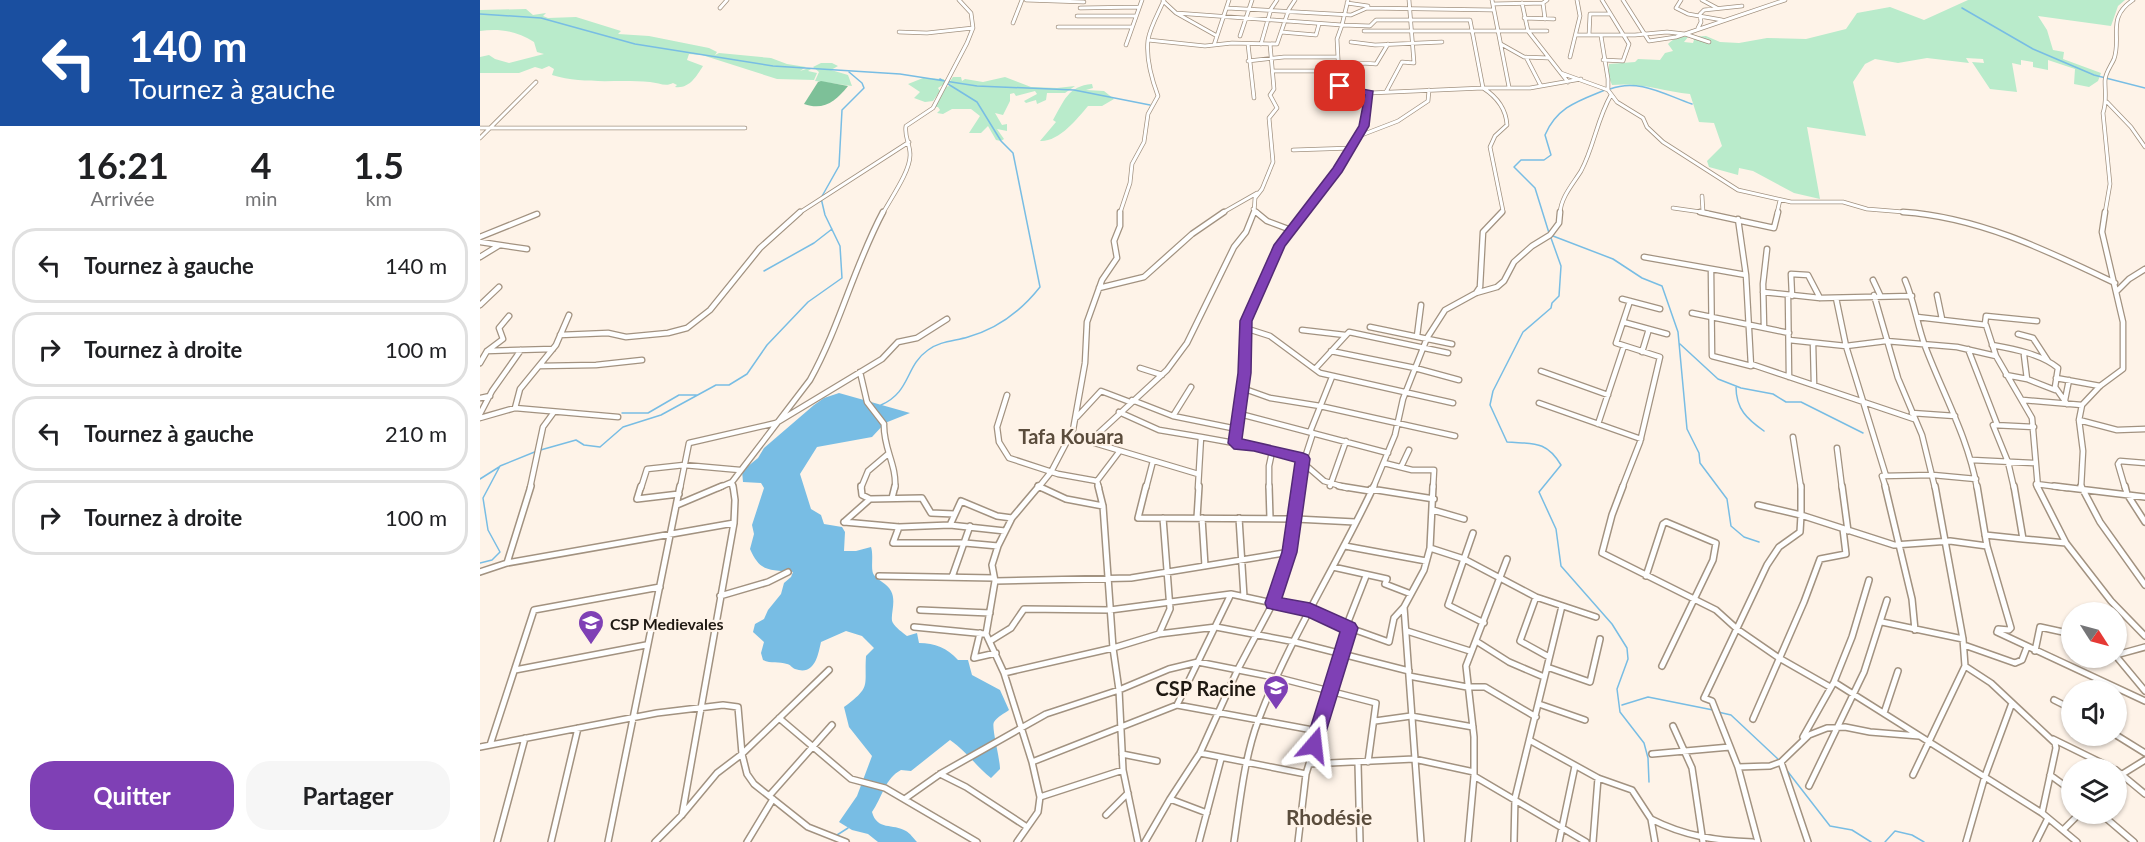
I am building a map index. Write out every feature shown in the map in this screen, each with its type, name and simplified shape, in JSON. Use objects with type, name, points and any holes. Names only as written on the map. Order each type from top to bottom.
[{"type":"street","points":[[720,8],[727,0]]},
{"type":"street","points":[[676,505],[732,482],[810,380],[851,290],[865,246],[909,164],[912,152],[904,135],[906,126],[933,108],[958,63],[973,28],[971,13],[959,0]]},
{"type":"street","points":[[1013,23],[1024,0],[1084,2]]},
{"type":"street","points":[[1126,45],[1142,0]]},
{"type":"street","points":[[1214,45],[1229,0]]},
{"type":"street","points":[[1240,36],[1252,0]]},
{"type":"street","points":[[1261,44],[1271,9],[1277,0]]},
{"type":"street","points":[[1148,40],[1214,45],[1277,44],[1295,0]]},
{"type":"street","points":[[1227,8],[1351,15],[1368,7],[1370,0]]},
{"type":"street","points":[[1387,8],[1391,0]]},
{"type":"street","points":[[1386,92],[1402,62],[1414,63],[1409,0]]},
{"type":"street","points":[[1570,57],[1580,16],[1577,0]]},
{"type":"street","points":[[1602,0],[1629,44],[1623,61],[1603,60]]},
{"type":"street","points":[[1623,0],[1649,40],[1685,34],[1785,0]]},
{"type":"street","points":[[1681,0],[1676,8],[1689,14],[1725,20]]},
{"type":"street","points":[[1702,0],[1712,7],[1719,8]]},
{"type":"street","points":[[1740,0],[1746,13]]},
{"type":"street","points":[[2133,0],[2124,6],[2116,21],[2115,57],[2105,78],[2108,102],[2103,113],[2110,184],[2102,232],[2123,322],[2123,369],[2100,386],[2082,405],[2079,420],[2083,451],[2081,489],[2109,535],[2145,585]]},
{"type":"street","points":[[996,653],[974,658],[990,613],[995,580],[992,566],[1005,531],[1012,519],[1051,472],[1071,436],[1077,417],[1087,322],[1106,273],[1117,258],[1114,241],[1119,226],[1120,212],[1130,183],[1132,164],[1144,142],[1149,112],[1158,96],[1149,72],[1151,65],[1148,40],[1163,1],[1176,13],[1216,36]]},
{"type":"street","points":[[1339,85],[1337,39],[1348,1],[1368,7],[1494,9]]},
{"type":"street","points":[[1509,87],[1493,2],[1545,2],[1545,19]]},
{"type":"street","points":[[1522,3],[1528,31],[1568,82]]},
{"type":"street","points":[[1698,28],[1700,16],[1704,10],[1742,6]]},
{"type":"street","points":[[1080,8],[1139,7]]},
{"type":"street","points":[[1176,13],[1245,20],[1370,26],[1376,20],[1470,20],[1483,88],[1494,95],[1505,111],[1508,125],[1495,136],[1490,147],[1503,211],[1483,232],[1480,287],[1476,293]]},
{"type":"street","points":[[1589,35],[1590,14],[1610,14]]},
{"type":"street","points":[[1077,16],[1136,16]]},
{"type":"street","points":[[1524,18],[1554,19]]},
{"type":"street","points":[[1281,32],[1316,35],[1319,24]]},
{"type":"street","points":[[1058,27],[1132,27]]},
{"type":"street","points":[[899,32],[927,33],[973,28]]},
{"type":"street","points":[[1364,31],[1473,33],[1548,31]]},
{"type":"street","points":[[1576,35],[1645,35],[1662,32],[1685,34],[1709,42]]},
{"type":"street","points":[[1601,36],[1603,60],[1610,82],[1608,90]]},
{"type":"street","points":[[1351,42],[1375,45],[1442,42]]},
{"type":"street","points":[[1248,44],[1248,61],[1254,98]]},
{"type":"street","points":[[1089,442],[1175,362],[1187,343],[1193,325],[1234,247],[1249,229],[1254,216],[1255,198],[1262,189],[1273,162],[1269,122],[1277,107],[1270,95],[1274,89],[1270,44]]},
{"type":"street","points":[[1339,76],[1350,64],[1359,62],[1376,64],[1389,44]]},
{"type":"street","points":[[1501,44],[1526,57],[1549,58]]},
{"type":"street","points":[[1248,61],[1338,57]]},
{"type":"street","points":[[1526,57],[1541,86]]},
{"type":"street","points":[[1273,70],[1322,71],[1348,90],[1370,93],[1541,86],[1582,79]]},
{"type":"street","points":[[1561,73],[1608,90],[1617,102],[1643,118],[1647,127],[1663,142],[1736,189],[1780,200],[1843,202],[1867,210],[1909,212],[1946,218],[2024,240],[2115,283]]},
{"type":"street","points":[[480,138],[536,82]]},
{"type":"street","points":[[1359,136],[1398,121],[1428,101],[1429,90]]},
{"type":"street","points":[[1234,443],[1245,373],[1246,321],[1280,245],[1308,210],[1359,136],[1366,119],[1370,93]]},
{"type":"street","points":[[1234,842],[1246,763],[1258,721],[1294,642],[1345,546],[1384,463],[1406,393],[1427,338],[1445,310],[1504,281],[1514,262],[1532,246],[1550,235],[1559,223],[1560,207],[1582,170],[1604,107],[1611,95]]},
{"type":"street","points":[[2108,102],[2131,127],[2145,147]]},
{"type":"street","points":[[480,128],[745,128]]},
{"type":"street","points":[[560,335],[608,333],[626,337],[668,333],[687,328],[710,310],[760,248],[804,209],[842,187],[909,142]]},
{"type":"street","points":[[1293,150],[1352,148]]},
{"type":"street","points":[[1099,288],[1144,277],[1192,234],[1232,206],[1262,189]]},
{"type":"street","points":[[1702,196],[1703,212]]},
{"type":"street","points":[[1673,208],[1703,212],[1774,228],[1780,200]]},
{"type":"street","points":[[1254,209],[1267,221],[1291,230]]},
{"type":"street","points":[[480,237],[537,214]]},
{"type":"street","points":[[1738,219],[1746,276],[1751,364]]},
{"type":"street","points":[[480,242],[527,249]]},
{"type":"street","points":[[480,257],[499,245]]},
{"type":"street","points":[[1764,327],[1763,292],[1767,249]]},
{"type":"street","points":[[1644,257],[1746,276]]},
{"type":"street","points":[[2117,291],[2129,279],[2145,269]]},
{"type":"street","points":[[1711,270],[1712,356],[1751,366],[1751,364],[1913,416],[1955,416]]},
{"type":"street","points":[[1789,376],[1791,274],[1808,275],[1820,298]]},
{"type":"street","points":[[1873,280],[1880,295]]},
{"type":"street","points":[[1905,280],[1912,296],[1924,344],[1972,460],[1987,546],[2011,628],[2009,630],[1998,629],[1997,632],[2098,680]]},
{"type":"street","points":[[480,304],[499,287]]},
{"type":"street","points":[[1763,292],[1820,298],[1874,295],[1912,296]]},
{"type":"street","points":[[1874,295],[1898,378],[1922,435],[1933,475],[1964,642],[1965,666],[1913,775]]},
{"type":"street","points":[[1937,295],[1942,319]]},
{"type":"street","points":[[1836,298],[1846,346],[1886,476]]},
{"type":"street","points":[[1622,299],[1660,309]]},
{"type":"street","points":[[1630,301],[1616,343],[1660,357],[1641,439],[1612,515],[1602,553],[1716,610],[1737,629],[1779,658],[1855,695],[2042,813],[2077,842]]},
{"type":"street","points":[[1417,336],[1422,304]]},
{"type":"street","points":[[1692,313],[1789,333]]},
{"type":"street","points":[[515,408],[520,389],[553,349],[569,315]]},
{"type":"street","points":[[480,363],[487,351],[503,339],[499,328],[509,316]]},
{"type":"street","points":[[1917,316],[1985,324]]},
{"type":"street","points":[[2037,321],[1986,316],[1985,324],[1996,356],[2032,418],[2036,484],[2066,543],[2111,601],[2143,633]]},
{"type":"street","points":[[608,842],[688,446],[692,441],[762,428],[776,423],[882,359],[898,342],[917,338],[947,319]]},
{"type":"street","points":[[1623,322],[1667,334]]},
{"type":"street","points":[[1370,327],[1452,344]]},
{"type":"street","points":[[1245,328],[1270,336],[1320,373],[1453,403]]},
{"type":"street","points":[[1642,352],[1650,329]]},
{"type":"street","points":[[1302,330],[1345,335]]},
{"type":"street","points":[[1315,369],[1350,332],[1448,353]]},
{"type":"street","points":[[2018,334],[2033,338],[2048,361]]},
{"type":"street","points":[[1789,340],[1846,346],[1886,341],[1924,344],[1996,356]]},
{"type":"street","points":[[1813,343],[1814,384]]},
{"type":"street","points":[[1992,345],[2014,348],[2024,355],[2048,361],[2058,368],[2054,386],[2066,402]]},
{"type":"street","points":[[1598,424],[1624,346]]},
{"type":"street","points":[[487,351],[553,349]]},
{"type":"street","points":[[480,416],[490,396],[521,350]]},
{"type":"street","points":[[1968,350],[1997,424]]},
{"type":"street","points":[[1331,351],[1415,368],[1459,380]]},
{"type":"street","points":[[2024,355],[2027,379]]},
{"type":"street","points":[[539,366],[596,365],[642,360]]},
{"type":"street","points":[[1140,369],[1162,375]]},
{"type":"street","points":[[1540,370],[1550,376],[1608,395]]},
{"type":"street","points":[[860,372],[867,402],[884,424],[883,437],[896,481],[892,498]]},
{"type":"street","points":[[2006,375],[2027,379],[2058,390]]},
{"type":"street","points":[[1145,842],[1200,753],[1238,669],[1273,603],[1290,552],[1296,519],[1297,489],[1303,460],[1332,377]]},
{"type":"street","points":[[2056,378],[2100,386]]},
{"type":"street","points":[[2066,402],[2070,380]]},
{"type":"street","points":[[1173,416],[1191,387]]},
{"type":"street","points":[[1242,388],[1270,398],[1320,406],[1455,436]]},
{"type":"street","points":[[1077,417],[1101,391],[1173,416],[1237,429]]},
{"type":"street","points":[[1007,395],[996,424],[1004,452],[1012,460],[1051,472],[1097,481]]},
{"type":"street","points":[[480,398],[490,396]]},
{"type":"street","points":[[2023,400],[2082,405]]},
{"type":"street","points":[[1539,403],[1641,439]]},
{"type":"street","points":[[480,416],[515,408],[618,417]]},
{"type":"street","points":[[507,563],[531,486],[543,427],[554,412]]},
{"type":"street","points":[[1119,412],[1159,430],[1254,446],[1303,460],[1311,472],[1330,486],[1434,500]]},
{"type":"street","points":[[1240,414],[1388,453]]},
{"type":"street","points":[[2079,420],[2117,430],[2145,429]]},
{"type":"street","points":[[1997,424],[2034,427]]},
{"type":"street","points":[[1997,424],[1993,427],[2002,442],[2008,462],[2019,508],[2023,540]]},
{"type":"street","points":[[1071,436],[1198,474]]},
{"type":"street","points":[[1201,437],[1198,474],[1199,518],[1204,566]]},
{"type":"street","points":[[1758,842],[1738,767],[1712,701],[1704,698],[1767,565],[1779,547],[1800,532],[1802,486],[1793,437]]},
{"type":"street","points":[[1330,486],[1346,441]]},
{"type":"street","points":[[1753,719],[1820,560],[1846,554],[1846,530],[1836,448]]},
{"type":"street","points":[[1401,467],[1409,450]]},
{"type":"street","points":[[1097,481],[1119,452]]},
{"type":"street","points":[[1270,519],[1269,466],[1272,452]]},
{"type":"street","points":[[888,453],[872,464],[860,487],[862,495],[870,499],[922,498],[931,513],[954,514]]},
{"type":"street","points":[[1972,460],[2033,463]]},
{"type":"street","points":[[1153,461],[1138,518],[1296,519],[1355,522]]},
{"type":"street","points":[[2145,463],[2118,462],[2127,494],[2145,522]]},
{"type":"street","points":[[990,641],[1011,628],[1024,609],[1110,610],[1231,594],[1310,610],[1389,642],[1394,618],[1404,607],[1411,594],[1430,548],[1434,470],[1412,470],[1384,463]]},
{"type":"street","points":[[679,494],[637,499],[647,468],[684,465],[740,470]]},
{"type":"street","points":[[1915,630],[1915,610],[1898,545],[1894,517],[1882,476],[1933,475],[1976,479]]},
{"type":"street","points":[[1097,481],[1103,506],[1113,648],[1119,690],[1123,770],[1138,842]]},
{"type":"street","points":[[682,815],[734,523],[735,500],[732,482]]},
{"type":"street","points":[[2036,484],[2145,497]]},
{"type":"street","points":[[1038,486],[1066,499],[1103,506]]},
{"type":"street","points":[[870,499],[844,522],[900,527],[970,526],[1005,531]]},
{"type":"street","points":[[950,525],[962,501],[997,516],[1012,519]]},
{"type":"street","points":[[1758,504],[1898,545],[1944,541],[1987,546]]},
{"type":"street","points":[[1433,510],[1464,519]]},
{"type":"street","points":[[1159,634],[1170,609],[1163,518]]},
{"type":"street","points":[[1239,518],[1244,597]]},
{"type":"street","points":[[1646,576],[1663,524],[1666,522],[1716,543],[1713,560],[1662,666]]},
{"type":"street","points":[[480,572],[507,563],[734,523]]},
{"type":"street","points":[[952,577],[970,526]]},
{"type":"street","points":[[900,527],[893,543],[965,543],[998,546]]},
{"type":"street","points":[[1473,533],[1448,605],[1484,623]]},
{"type":"street","points":[[1985,535],[2066,543]]},
{"type":"street","points":[[1345,546],[1426,561]]},
{"type":"street","points":[[1430,548],[1464,559],[1536,597],[1596,617]]},
{"type":"street","points":[[879,576],[995,580],[1131,578],[1290,552]]},
{"type":"street","points":[[1468,842],[1474,774],[1473,727],[1466,666],[1507,559]]},
{"type":"street","points":[[1333,567],[1387,579],[1386,584],[1411,594]]},
{"type":"street","points":[[720,596],[768,582],[788,572]]},
{"type":"street","points":[[1298,842],[1306,774],[1343,655],[1348,627],[1366,576]]},
{"type":"street","points":[[1800,742],[1832,685],[1852,637],[1869,580]]},
{"type":"street","points":[[490,745],[534,610],[660,586]]},
{"type":"street","points":[[1177,705],[1231,594]]},
{"type":"street","points":[[1536,597],[1520,641],[1549,657]]},
{"type":"street","points":[[1809,786],[1841,728],[1855,695],[1882,622],[1887,600]]},
{"type":"street","points":[[1514,842],[1515,798],[1531,741],[1562,606]]},
{"type":"street","points":[[1404,607],[1421,842]]},
{"type":"street","points":[[920,610],[990,613]]},
{"type":"street","points":[[1882,622],[1964,642],[2015,663],[2022,660],[2027,647]]},
{"type":"street","points":[[914,627],[983,633],[996,653],[1032,762],[1040,797],[1038,812],[1017,842]]},
{"type":"street","points":[[1004,673],[1113,648],[1159,634],[1216,627],[1294,642],[1409,674],[1467,687],[1485,687],[1536,717]]},
{"type":"street","points":[[2035,651],[2040,627],[2061,632]]},
{"type":"street","points":[[1407,631],[1470,651]]},
{"type":"street","points":[[1547,667],[1590,682],[1600,639]]},
{"type":"street","points":[[1476,641],[1509,662],[1544,677]]},
{"type":"street","points":[[515,670],[646,645]]},
{"type":"street","points":[[2127,653],[2145,647]]},
{"type":"street","points":[[906,798],[940,774],[1068,705],[1119,690],[1169,669],[1198,662],[1279,678],[1376,703],[1368,762]]},
{"type":"street","points":[[1965,666],[1991,683],[2052,738],[2092,758]]},
{"type":"street","points":[[2126,668],[2145,691]]},
{"type":"street","points":[[655,842],[682,815],[717,773],[742,754],[829,670]]},
{"type":"street","points":[[1884,713],[1898,671]]},
{"type":"street","points":[[2127,694],[2145,702]]},
{"type":"street","points":[[2054,700],[2061,704]]},
{"type":"street","points":[[1966,842],[1985,776],[2012,703]]},
{"type":"street","points":[[480,747],[633,717],[701,706],[732,704],[738,707],[742,754],[750,780],[808,827],[846,842]]},
{"type":"street","points":[[1539,704],[1585,720]]},
{"type":"street","points":[[1032,762],[1177,705],[1318,731]]},
{"type":"street","points":[[1375,721],[1411,716],[1473,727]]},
{"type":"street","points":[[779,718],[851,779],[874,783],[906,798],[977,842]]},
{"type":"street","points":[[747,842],[771,798],[811,747],[832,725]]},
{"type":"street","points":[[1673,726],[1692,768],[1703,840]]},
{"type":"street","points":[[551,842],[578,728]]},
{"type":"street","points":[[1738,767],[1770,766],[1781,762],[1800,742],[1813,733],[1827,728],[1920,736]]},
{"type":"street","points":[[497,842],[525,738]]},
{"type":"street","points":[[2042,813],[2056,748],[2052,738]]},
{"type":"street","points":[[1531,741],[1598,778],[1632,790],[1651,819],[1655,842]]},
{"type":"street","points":[[2127,742],[2145,753]]},
{"type":"street","points":[[1652,753],[1730,747]]},
{"type":"street","points":[[1200,753],[1221,759],[1306,774]]},
{"type":"street","points":[[1122,754],[1157,761]]},
{"type":"street","points":[[1199,842],[1221,759]]},
{"type":"street","points":[[1309,764],[1414,759],[1474,774],[1562,830],[1586,842]]},
{"type":"street","points":[[2127,769],[2145,760]]},
{"type":"street","points":[[1781,762],[1808,842]]},
{"type":"street","points":[[1358,763],[1360,842]]},
{"type":"street","points":[[1559,842],[1575,766]]},
{"type":"street","points":[[1040,797],[1123,770]]},
{"type":"street","points":[[940,774],[966,787],[1027,827]]},
{"type":"street","points":[[2050,775],[2061,783]]},
{"type":"street","points":[[1593,842],[1598,778]]},
{"type":"street","points":[[2127,781],[2145,794]]},
{"type":"street","points":[[1106,815],[1128,794]]},
{"type":"street","points":[[1170,799],[1207,813]]},
{"type":"street","points":[[2036,842],[2048,818]]},
{"type":"street","points":[[1651,819],[1674,832],[1703,840],[1753,842]]},
{"type":"street","points":[[2062,830],[2068,824]]},
{"type":"street","points":[[2113,824],[2134,842]]},
{"type":"green space","points":[[1968,0],[2125,0],[2118,6],[2111,26],[2038,16],[2047,30],[2053,50],[2064,52],[2063,59],[2101,73],[2098,81],[2089,87],[2074,84],[2075,69],[2048,60],[2048,70],[2033,67],[2033,62],[2021,60],[2021,65],[2012,63],[2017,92],[1990,89],[1972,62],[1984,63],[1983,59],[1966,58],[1969,63],[1927,58],[1898,63],[1875,59],[1865,64],[1853,82],[1866,136],[1807,127],[1820,199],[1794,193],[1753,171],[1739,168],[1738,175],[1709,167],[1707,161],[1722,146],[1714,123],[1699,122],[1690,94],[1641,86],[1612,85],[1608,75],[1609,64],[1635,62],[1638,59],[1660,60],[1665,53],[1673,51],[1668,44],[1680,37],[1688,37],[1684,42],[1693,43],[1694,40],[1691,37],[1706,36],[1720,42],[1739,43],[1767,38],[1806,39],[1846,29],[1857,13],[1890,7],[1924,20]]},
{"type":"green space","points":[[526,9],[533,15],[546,13],[543,16],[548,18],[576,17],[621,31],[618,34],[649,36],[709,48],[717,52],[715,55],[719,53],[771,58],[787,64],[806,67],[800,71],[809,68],[811,69],[808,71],[817,73],[814,80],[777,79],[702,55],[689,54],[687,60],[703,66],[692,81],[680,87],[675,87],[677,85],[673,83],[665,85],[638,81],[576,80],[552,75],[554,69],[549,66],[542,69],[535,67],[519,73],[480,73],[480,57],[489,55],[509,63],[544,54],[537,52],[534,42],[521,35],[501,30],[480,31],[480,10]]},
{"type":"green space","points":[[821,63],[832,63],[838,66],[831,70],[848,75],[852,86],[815,81],[819,72],[813,67]]},
{"type":"green space","points":[[953,77],[961,77],[962,81],[965,79],[983,82],[1005,77],[1031,87],[1075,86],[1065,93],[1047,93],[1046,100],[1037,104],[1036,100],[1026,103],[1024,101],[1037,94],[1035,91],[1016,96],[1014,93],[1010,94],[1010,101],[1003,115],[995,113],[1002,125],[1007,124],[1007,131],[997,129],[1004,139],[1001,141],[996,140],[988,126],[981,133],[969,133],[980,116],[971,109],[952,109],[943,114],[937,113],[940,110],[935,107],[946,87],[952,85],[948,84]]},
{"type":"green space","points":[[923,78],[944,79],[944,84],[938,88],[940,91],[933,101],[925,102],[914,98],[920,92],[908,84]]},
{"type":"green space","points":[[818,82],[848,86],[829,103],[818,106],[804,104]]},
{"type":"green space","points":[[1092,84],[1093,88],[1086,90],[1104,91],[1114,99],[1102,106],[1088,106],[1061,134],[1040,141],[1056,122],[1053,120],[1072,91]]},
{"type":"water","points":[[839,393],[910,413],[885,423],[872,437],[817,447],[800,474],[811,509],[821,515],[824,524],[842,527],[845,532],[844,551],[871,547],[873,573],[893,595],[892,620],[895,626],[907,636],[917,633],[919,643],[935,645],[950,652],[958,660],[968,660],[972,675],[1000,690],[1009,710],[993,725],[1000,769],[991,778],[950,740],[911,771],[901,770],[887,783],[872,812],[874,818],[882,824],[906,831],[917,842],[878,842],[868,834],[852,830],[839,822],[857,796],[872,756],[849,727],[844,707],[863,690],[866,680],[866,656],[874,648],[862,636],[846,631],[821,642],[814,663],[807,670],[802,670],[795,669],[788,664],[763,660],[761,653],[764,642],[753,632],[755,624],[764,619],[781,594],[784,583],[793,572],[766,568],[754,557],[750,549],[754,534],[752,525],[764,488],[761,483],[743,482],[742,471],[758,458],[764,448],[814,405],[824,398]]},
{"type":"waterway","points":[[1962,8],[2033,49],[2094,75],[2145,88]]},
{"type":"waterway","points":[[480,14],[541,18],[635,44],[773,66],[900,74],[943,81]]},
{"type":"waterway","points":[[832,229],[825,215],[821,198],[839,166],[842,110],[864,88],[862,83],[849,72]]},
{"type":"waterway","points":[[881,405],[898,393],[915,364],[928,350],[943,343],[979,334],[999,324],[1025,304],[1040,287],[1013,153],[1001,141],[977,102],[943,81]]},
{"type":"waterway","points":[[943,81],[977,86],[1074,90],[1150,105]]},
{"type":"waterway","points":[[1610,89],[1631,85],[1642,87],[1692,104]]},
{"type":"waterway","points":[[1549,233],[1535,188],[1514,167],[1521,160],[1544,160],[1551,155],[1545,135],[1550,125],[1569,106],[1605,90]]},
{"type":"waterway","points":[[480,563],[492,560],[500,552],[488,530],[483,498],[500,466],[537,451],[576,440],[584,445],[600,447],[623,427],[661,415],[716,385],[729,385],[747,374],[767,345],[808,302],[842,278],[840,246],[832,229]]},
{"type":"waterway","points":[[764,271],[814,243],[832,229]]},
{"type":"waterway","points":[[1553,236],[1613,259],[1642,278],[1662,286],[1678,332],[1687,429],[1699,453],[1700,463],[1727,499],[1731,526],[1744,537],[1759,542]]},
{"type":"waterway","points":[[1551,238],[1561,266],[1559,296],[1552,303],[1551,308],[1523,332],[1493,391],[1490,405],[1507,442],[1544,447],[1561,465],[1539,492],[1556,529],[1561,566],[1612,624],[1627,648],[1628,659],[1617,689],[1620,712],[1644,743],[1648,758],[1649,782]]},
{"type":"waterway","points":[[1680,344],[1718,379],[1741,388],[1773,394],[1786,402],[1801,402],[1863,433]]},
{"type":"waterway","points":[[1736,387],[1740,407],[1752,422],[1764,431]]},
{"type":"waterway","points":[[622,413],[648,413],[679,395],[696,395]]},
{"type":"waterway","points":[[480,479],[499,467]]},
{"type":"waterway","points":[[1622,705],[1648,697],[1713,710]]},
{"type":"waterway","points":[[1718,712],[1731,715],[1779,760]]},
{"type":"waterway","points":[[1785,768],[1830,826],[1852,830],[1871,842]]},
{"type":"waterway","points":[[837,835],[848,828]]},
{"type":"waterway","points":[[1885,842],[1895,831],[1912,835],[1924,842]]},
{"type":"place","name":"CSP Medievales","points":[[591,646]]},
{"type":"place","name":"CSP Racine","points":[[1276,711]]},
{"type":"district","name":"Tafa Kouara","points":[[1071,436]]},
{"type":"district","name":"Rhodésie","points":[[1329,816]]},
{"type":"route","points":[[1314,745],[1350,628],[1310,610],[1273,603],[1290,552],[1303,459],[1234,443],[1245,373],[1246,321],[1280,245],[1338,170],[1364,126],[1370,93],[1348,90],[1340,86]]}]
